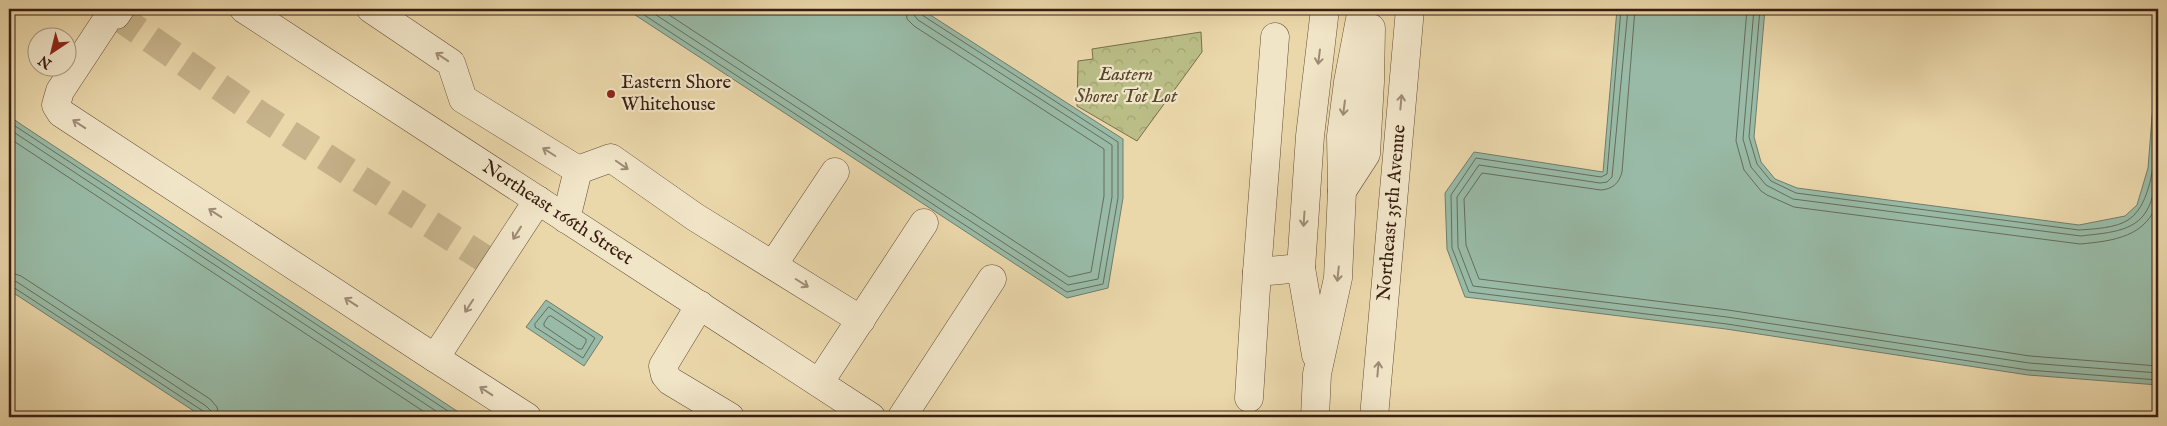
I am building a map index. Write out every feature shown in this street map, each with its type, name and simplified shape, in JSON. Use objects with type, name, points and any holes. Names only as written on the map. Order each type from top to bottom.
[{"type":"street","points":[[120,9],[116,15],[110,15],[60,91],[56,104],[61,113],[527,417]]},
{"type":"street","points":[[371,9],[451,62],[463,99],[578,170]]},
{"type":"street","points":[[1318,369],[1301,268],[1310,136],[1325,9]]},
{"type":"street","points":[[1314,417],[1318,369],[1338,278],[1342,191],[1341,136],[1348,82],[1362,9]]},
{"type":"street","name":"Northeast 35th Avenue","points":[[1342,191],[1366,154],[1372,9]]},
{"type":"street","name":"Northeast 35th Avenue","points":[[1374,417],[1410,9]]},
{"type":"street","name":"Northeast 166th Street","points":[[256,12],[439,136],[871,417]]},
{"type":"street","points":[[1249,398],[1275,37]]},
{"type":"street","points":[[439,136],[463,99]]},
{"type":"street","points":[[578,170],[611,158],[695,217],[861,320]]},
{"type":"street","points":[[566,219],[578,170]]},
{"type":"street","points":[[773,265],[835,172]]},
{"type":"street","points":[[435,358],[538,200]]},
{"type":"street","points":[[819,383],[924,222]]},
{"type":"street","points":[[1257,272],[1301,268]]},
{"type":"street","points":[[902,417],[992,279]]},
{"type":"street","points":[[700,306],[663,366],[665,374],[670,381],[730,417]]},
{"type":"green space","name":"Eastern Shores Tot Lot","points":[[1201,32],[1202,52],[1137,141],[1077,106],[1078,61],[1093,59],[1092,49]]},
{"type":"water","points":[[626,9],[921,9],[1123,139],[1123,198],[1108,288],[1067,298]]},
{"type":"water","points":[[1617,9],[1765,9],[1754,137],[1761,162],[1775,179],[1797,188],[2079,225],[2125,216],[2137,205],[2148,168],[2158,41],[2158,385],[2028,375],[1726,329],[1465,297],[1447,249],[1445,193],[1474,152],[1603,172]]},
{"type":"water","points":[[9,116],[466,417],[203,417],[9,290]]},
{"type":"water","points":[[546,300],[603,337],[584,366],[526,327]]},
{"type":"tunnel","points":[[116,15],[260,115],[496,266]]},
{"type":"place","name":"Eastern Shore Whitehouse","points":[[611,94]]}]
